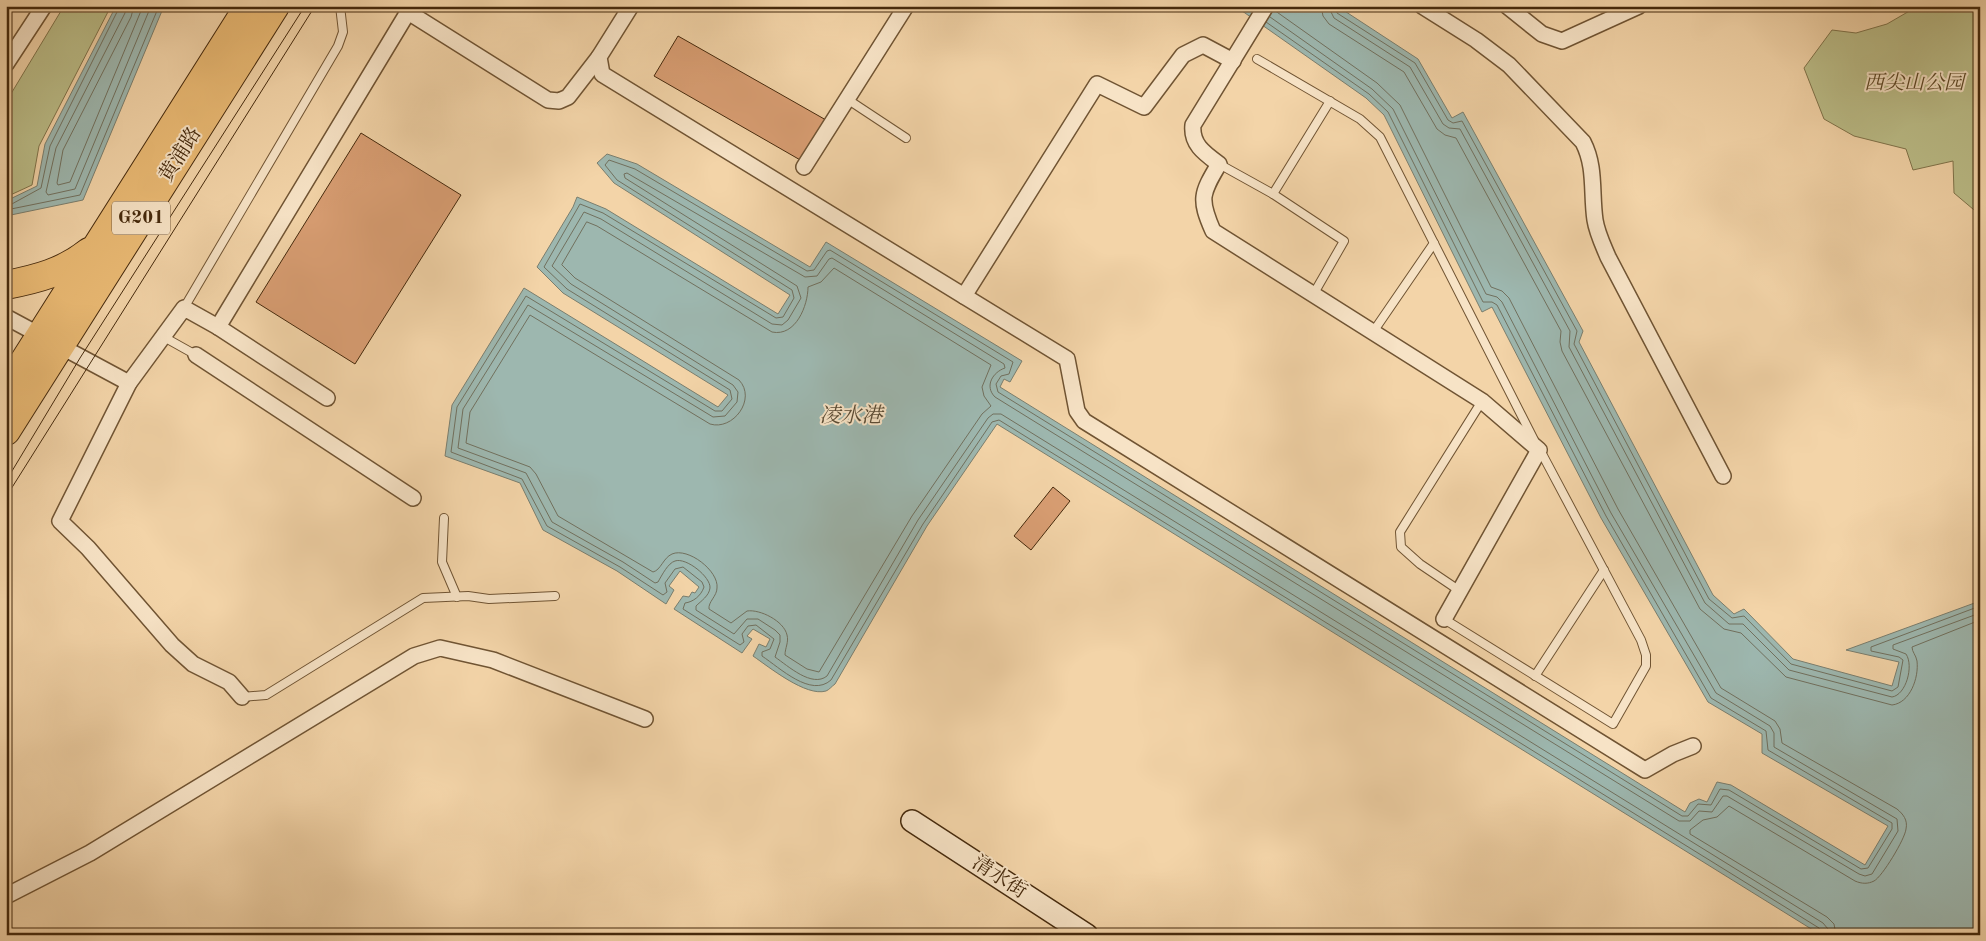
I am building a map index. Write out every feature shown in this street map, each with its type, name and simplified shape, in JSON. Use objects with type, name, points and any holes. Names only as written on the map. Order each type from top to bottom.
[{"type":"highway","name":"黄浦路","points":[[6,390],[50,342],[275,6]]},
{"type":"highway","name":"黄浦路","points":[[6,430],[98,245],[243,9]]},
{"type":"highway","points":[[6,285],[37,279],[61,270],[98,245]]},
{"type":"main road","name":"清水街","points":[[912,821],[1087,935]]},
{"type":"street","points":[[6,64],[44,6]]},
{"type":"street","points":[[218,327],[408,12],[548,100],[559,102],[568,97],[599,57],[631,6]]},
{"type":"street","points":[[804,168],[906,6]]},
{"type":"street","points":[[1266,6],[1193,125],[1192,135],[1200,151],[1219,164],[1206,185],[1202,208],[1213,232],[1482,401],[1540,450],[1444,619]]},
{"type":"street","points":[[1422,6],[1509,65],[1582,142],[1589,154],[1596,220],[1608,257],[1723,476]]},
{"type":"street","points":[[1507,6],[1542,34],[1562,41],[1639,6]]},
{"type":"street","points":[[964,296],[1097,84],[1144,107],[1183,55],[1202,45],[1233,61]]},
{"type":"street","points":[[599,57],[602,74],[1067,359],[1077,411],[1084,421],[1645,770],[1673,754],[1693,746]]},
{"type":"street","points":[[242,697],[228,682],[193,664],[172,645],[88,548],[60,521],[129,383],[184,308],[218,327],[327,398]]},
{"type":"street","points":[[6,317],[129,383]]},
{"type":"street","points":[[196,355],[412,498]]},
{"type":"street","points":[[6,896],[90,853],[414,656],[440,648],[493,660],[645,719]]},
{"type":"lane","points":[[184,308],[338,46],[343,32],[340,6]]},
{"type":"lane","points":[[1258,59],[1360,119],[1380,136],[1540,450],[1642,640],[1646,655],[1646,666],[1613,724],[1444,619]]},
{"type":"lane","points":[[847,100],[906,138]]},
{"type":"lane","points":[[1273,194],[1330,101]]},
{"type":"lane","points":[[1219,164],[1273,194],[1344,241],[1313,295]]},
{"type":"lane","points":[[1373,332],[1434,243]]},
{"type":"lane","points":[[162,336],[196,355]]},
{"type":"lane","points":[[1460,591],[1420,564],[1401,547],[1400,532],[1482,401]]},
{"type":"lane","points":[[444,518],[442,562],[457,597]]},
{"type":"lane","points":[[1535,676],[1604,570]]},
{"type":"lane","points":[[242,697],[266,695],[423,598],[457,597],[488,599],[555,596]]},
{"type":"green space","points":[[64,6],[111,6],[39,146],[32,185],[6,197],[6,102]]},
{"type":"green space","name":"西尖山公园","points":[[1918,6],[1980,6],[1980,215],[1954,193],[1953,161],[1913,170],[1906,149],[1854,136],[1824,119],[1804,68],[1832,30],[1856,33],[1887,24]]},
{"type":"water","points":[[116,6],[164,6],[83,200],[6,216],[6,201],[37,186],[45,144]]},
{"type":"water","name":"凌水港","points":[[1235,6],[1337,6],[1418,59],[1452,118],[1463,112],[1583,331],[1579,342],[1713,595],[1734,614],[1744,609],[1793,659],[1892,686],[1899,662],[1846,650],[1980,601],[1980,935],[1821,935],[997,424],[927,526],[835,684],[826,691],[818,692],[808,690],[788,680],[753,656],[759,644],[766,647],[770,639],[753,629],[747,636],[752,639],[742,653],[674,609],[683,596],[689,597],[699,587],[680,571],[669,586],[674,590],[666,604],[617,571],[543,530],[520,483],[445,456],[452,405],[524,288],[718,407],[728,395],[563,293],[537,267],[577,197],[606,209],[778,314],[790,295],[614,183],[597,163],[607,154],[637,164],[810,267],[826,242],[1022,361],[1010,382],[1004,379],[1000,387],[1685,812],[1690,803],[1699,799],[1707,802],[1717,782],[1731,785],[1865,865],[1888,826],[1762,753],[1762,734],[1708,702],[1601,518],[1492,307],[1482,312],[1384,115],[1366,98]]},
{"type":"building","points":[[678,36],[826,120],[802,161],[654,76]]},
{"type":"building","points":[[361,133],[461,195],[355,364],[256,302]]},
{"type":"building","points":[[1053,487],[1070,501],[1031,550],[1014,536]]},
{"type":"tram line","points":[[6,481],[80,358],[305,6]]},
{"type":"tram line","points":[[6,497],[315,6]]}]
